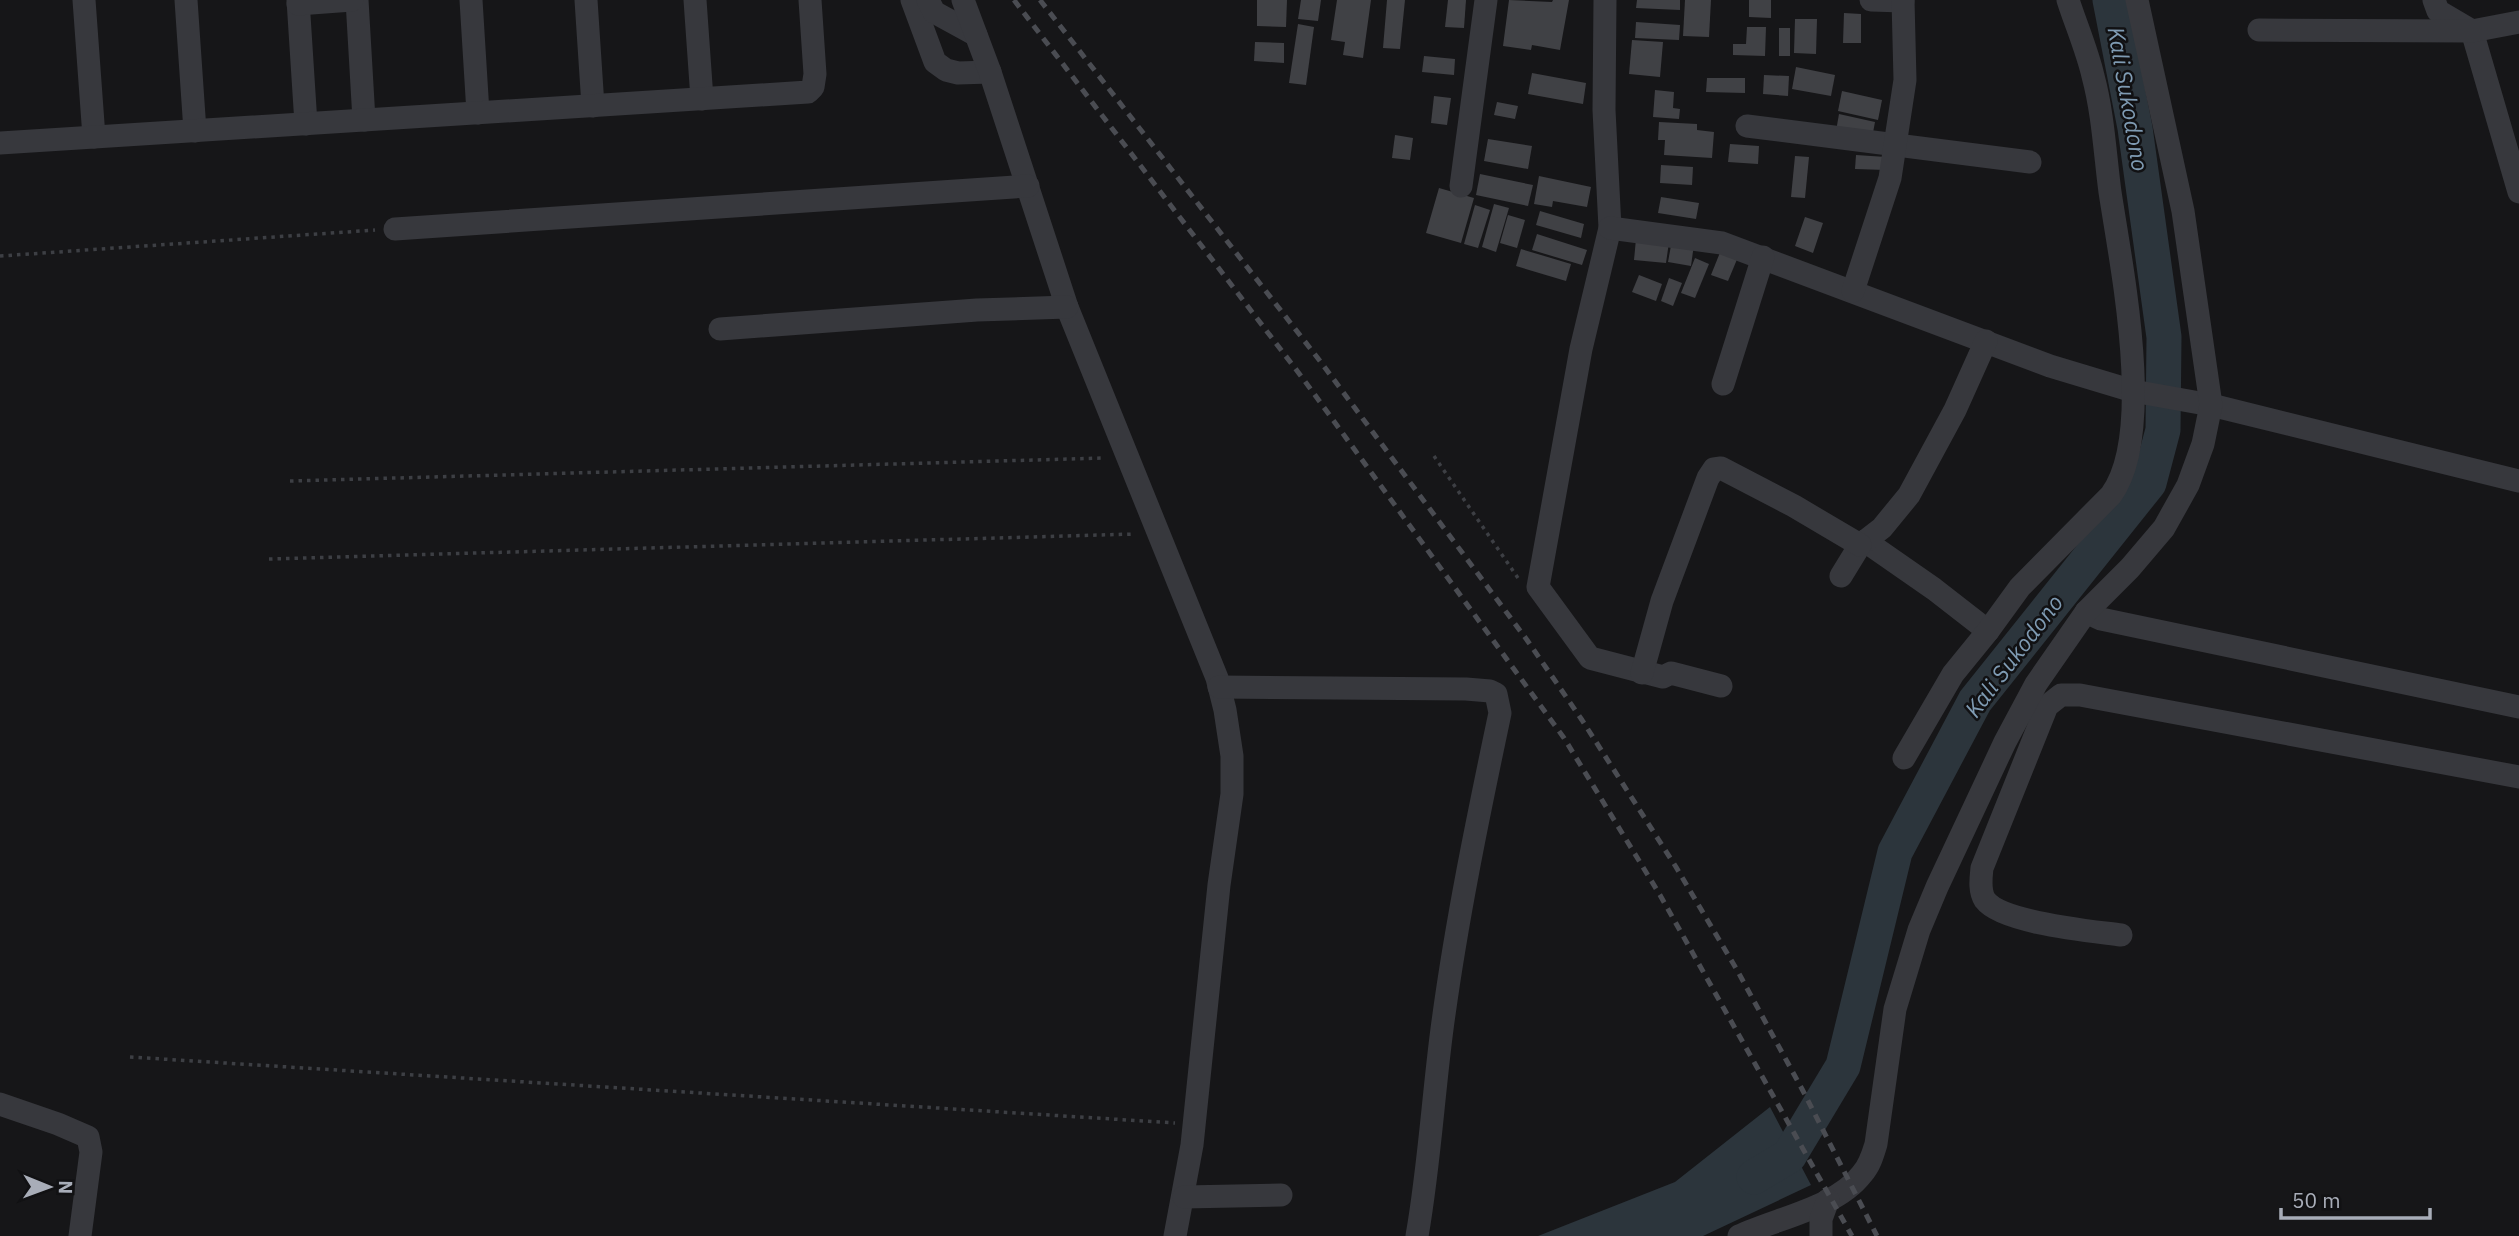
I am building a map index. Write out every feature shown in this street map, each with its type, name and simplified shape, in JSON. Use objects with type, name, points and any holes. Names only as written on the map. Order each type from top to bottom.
[{"type":"street","points":[[84,0],[94,137]]},
{"type":"street","points":[[186,0],[195,131]]},
{"type":"street","points":[[306,124],[298,2],[354,0],[364,120]]},
{"type":"street","points":[[471,0],[478,113]]},
{"type":"street","points":[[586,0],[593,106]]},
{"type":"street","points":[[695,0],[702,99]]},
{"type":"street","points":[[0,143],[808,92],[814,86],[815,74],[810,0]]},
{"type":"street","points":[[912,0],[935,62],[946,70],[958,73],[990,72]]},
{"type":"street","points":[[963,0],[990,72],[1067,307],[1220,687],[1232,756],[1232,794],[1194,1125],[1184,1197],[1175,1236]]},
{"type":"street","points":[[1461,186],[1486,0]]},
{"type":"street","points":[[1605,0],[1604,110],[1610,228],[1581,349],[1538,587],[1590,658],[1642,673],[1663,677],[1671,673],[1721,686]]},
{"type":"street","points":[[1853,291],[1889,178],[1905,80],[1903,1],[1871,0]]},
{"type":"street","points":[[1904,758],[1953,674],[2020,587],[2093,515],[2119,483],[2128,454],[2137,392],[2126,299],[2094,77],[2068,0]]},
{"type":"street","points":[[1739,1236],[1828,1200],[1862,1175],[1870,1163],[1876,1143],[1895,1009],[1919,930],[1937,887],[2021,711],[2055,654],[2086,612],[2130,568],[2169,519],[2188,485],[2198,459],[2201,403],[2183,211],[2137,0]]},
{"type":"street","points":[[2434,0],[2438,11],[2472,31],[2519,192]]},
{"type":"street","points":[[931,6],[935,62]]},
{"type":"street","points":[[931,6],[976,35]]},
{"type":"street","points":[[2259,30],[2472,31],[2519,22]]},
{"type":"street","points":[[1747,126],[2029,162]]},
{"type":"street","points":[[394,229],[1028,186]]},
{"type":"street","points":[[1610,228],[1722,243],[2050,366],[2137,392],[2201,403],[2519,481]]},
{"type":"street","points":[[1723,384],[1763,257]]},
{"type":"street","points":[[720,329],[978,310],[1067,307]]},
{"type":"street","points":[[1841,576],[1863,543],[1882,528],[1909,495],[1955,410],[1986,341]]},
{"type":"street","points":[[1642,673],[1667,589],[1707,478],[1714,469],[1721,468],[1863,543],[1934,589],[1988,631]]},
{"type":"street","points":[[2086,612],[2114,622],[2519,707]]},
{"type":"street","points":[[1220,687],[1466,688],[1496,694],[1500,713],[1466,879],[1444,1013],[1417,1236]]},
{"type":"street","points":[[2121,935],[2029,921],[1996,908],[1985,900],[1981,885],[1982,868],[2047,706],[2061,695],[2080,695],[2519,777]]},
{"type":"street","points":[[0,1104],[88,1136],[91,1152],[80,1236]]},
{"type":"street","points":[[1184,1197],[1281,1195]]},
{"type":"street","points":[[1821,1236],[1821,1219],[1828,1200]]},
{"type":"path","points":[[0,256],[394,229]]},
{"type":"path","points":[[1434,456],[1526,589],[1538,587]]},
{"type":"path","points":[[290,481],[1128,458]]},
{"type":"path","points":[[269,559],[1158,533]]},
{"type":"path","points":[[131,1057],[1194,1125]]},
{"type":"shaded area","points":[[1770,1107],[1811,1185],[1703,1236],[1538,1236],[1675,1182]]},
{"type":"building","points":[[1257,0],[1287,0],[1286,27],[1257,26]]},
{"type":"building","points":[[1301,0],[1321,0],[1318,21],[1298,19]]},
{"type":"building","points":[[1337,0],[1371,0],[1363,58],[1343,55],[1345,42],[1331,40]]},
{"type":"building","points":[[1387,0],[1405,0],[1400,49],[1383,48]]},
{"type":"building","points":[[1448,0],[1466,0],[1464,28],[1445,27]]},
{"type":"building","points":[[1509,0],[1569,0],[1560,50],[1532,45],[1531,50],[1503,46]]},
{"type":"building","points":[[1637,0],[1680,0],[1680,10],[1636,8]]},
{"type":"building","points":[[1685,0],[1711,0],[1709,37],[1683,36]]},
{"type":"building","points":[[1749,0],[1771,0],[1771,18],[1749,17]]},
{"type":"building","points":[[1844,13],[1861,14],[1861,43],[1843,43]]},
{"type":"building","points":[[1795,19],[1817,19],[1816,54],[1794,53]]},
{"type":"building","points":[[1636,22],[1680,25],[1679,40],[1635,38]]},
{"type":"building","points":[[1298,24],[1314,27],[1306,85],[1289,83]]},
{"type":"building","points":[[1747,27],[1766,27],[1765,56],[1733,55],[1733,44],[1746,44]]},
{"type":"building","points":[[1779,28],[1790,28],[1790,56],[1779,56]]},
{"type":"building","points":[[1632,40],[1663,42],[1660,77],[1629,74]]},
{"type":"building","points":[[1255,42],[1284,43],[1284,63],[1254,61]]},
{"type":"building","points":[[1424,56],[1455,59],[1454,75],[1422,72]]},
{"type":"building","points":[[1796,67],[1835,75],[1831,96],[1792,89]]},
{"type":"building","points":[[1532,73],[1586,83],[1583,104],[1528,94]]},
{"type":"building","points":[[1764,75],[1789,76],[1788,96],[1763,94]]},
{"type":"building","points":[[1707,78],[1745,78],[1745,93],[1706,92]]},
{"type":"building","points":[[1655,90],[1674,92],[1673,108],[1680,109],[1679,119],[1653,117]]},
{"type":"building","points":[[1842,91],[1882,100],[1878,120],[1838,111]]},
{"type":"building","points":[[1434,96],[1451,98],[1447,125],[1431,123]]},
{"type":"building","points":[[1497,102],[1518,106],[1515,119],[1494,115]]},
{"type":"building","points":[[1839,114],[1875,122],[1872,138],[1836,131]]},
{"type":"building","points":[[1659,122],[1697,124],[1697,130],[1714,132],[1712,158],[1664,155],[1665,140],[1658,140]]},
{"type":"building","points":[[1395,135],[1413,138],[1410,160],[1392,158]]},
{"type":"building","points":[[1488,139],[1532,146],[1528,169],[1484,161]]},
{"type":"building","points":[[1730,144],[1759,146],[1758,164],[1728,162]]},
{"type":"building","points":[[1856,155],[1886,157],[1886,170],[1855,169]]},
{"type":"building","points":[[1795,156],[1809,157],[1805,198],[1791,197]]},
{"type":"building","points":[[1661,165],[1693,167],[1692,185],[1660,183]]},
{"type":"building","points":[[1480,174],[1533,185],[1528,206],[1476,195]]},
{"type":"building","points":[[1539,176],[1591,187],[1587,207],[1553,201],[1552,207],[1534,204]]},
{"type":"building","points":[[1439,188],[1474,198],[1461,243],[1426,233]]},
{"type":"building","points":[[1661,197],[1699,203],[1696,219],[1658,213]]},
{"type":"building","points":[[1494,204],[1509,208],[1496,252],[1482,247]]},
{"type":"building","points":[[1475,205],[1490,210],[1478,248],[1464,244]]},
{"type":"building","points":[[1540,211],[1584,224],[1581,238],[1536,225]]},
{"type":"building","points":[[1508,215],[1525,220],[1517,248],[1500,243]]},
{"type":"building","points":[[1805,217],[1823,223],[1813,253],[1795,246]]},
{"type":"building","points":[[1537,234],[1587,250],[1582,265],[1532,250]]},
{"type":"building","points":[[1636,239],[1669,242],[1666,263],[1634,260]]},
{"type":"building","points":[[1672,240],[1694,244],[1691,266],[1668,262]]},
{"type":"building","points":[[1521,249],[1571,264],[1566,281],[1516,266]]},
{"type":"building","points":[[1721,250],[1738,257],[1728,281],[1711,275]]},
{"type":"building","points":[[1695,258],[1709,264],[1695,298],[1681,293]]},
{"type":"building","points":[[1639,275],[1662,284],[1656,301],[1632,292]]},
{"type":"building","points":[[1669,278],[1682,283],[1673,306],[1661,301]]},
{"type":"waterway","name":"Kali Sukodono","points":[[1754,1177],[1789,1156],[1843,1066],[1895,852],[1975,701],[2149,483],[2163,430],[2164,337],[2135,128],[2110,0]]},
{"type":"railway","points":[[1014,0],[1304,380],[1564,738],[1660,895],[1852,1236]]},
{"type":"railway","points":[[1040,0],[1320,361],[1527,640],[1582,720],[1676,867],[1737,970],[1877,1236]]}]
